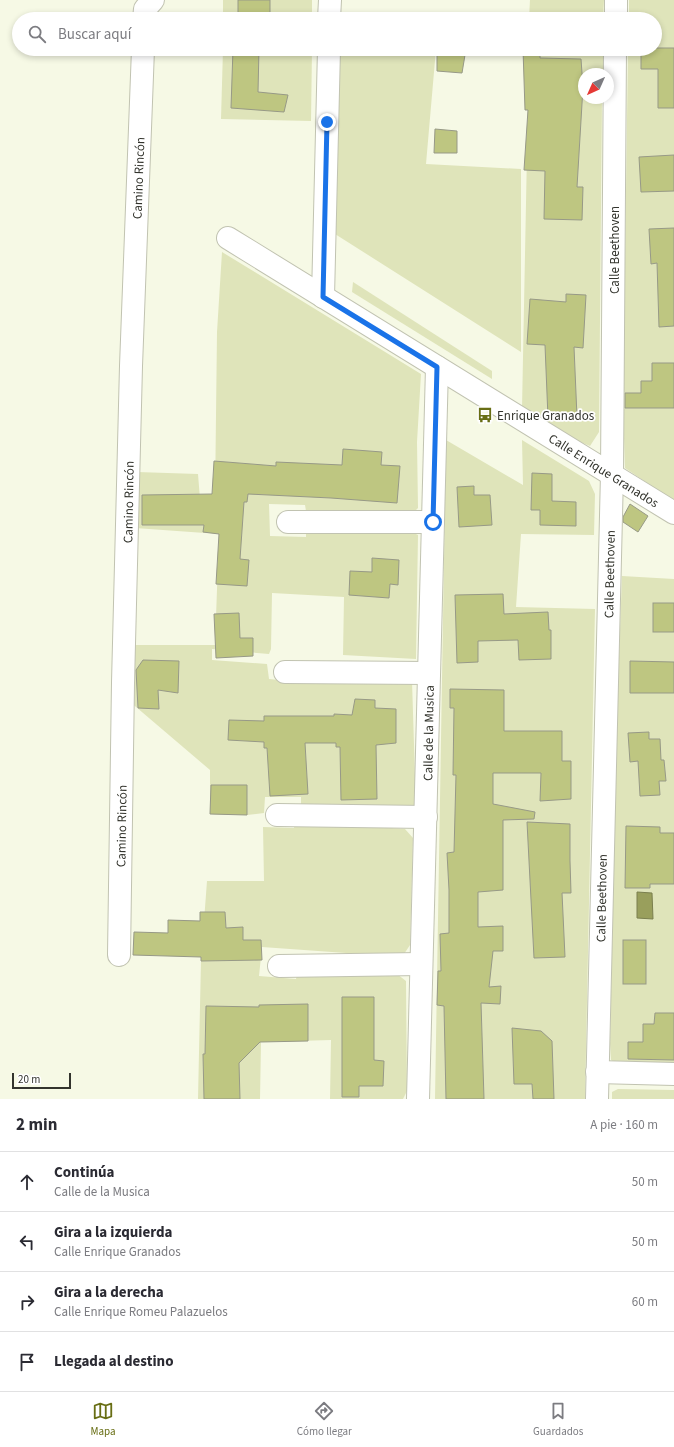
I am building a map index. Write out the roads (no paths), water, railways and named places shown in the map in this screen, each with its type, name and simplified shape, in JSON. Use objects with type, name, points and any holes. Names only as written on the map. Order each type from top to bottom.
[{"type":"street","points":[[145,12],[145,9],[153,0]]},
{"type":"street","points":[[329,12],[330,0]]},
{"type":"street","points":[[616,0],[616,12]]},
{"type":"street","name":"Camino Rincón","points":[[119,955],[123,675],[131,366],[143,56]]},
{"type":"street","points":[[323,297],[329,56]]},
{"type":"street","name":"Calle Beethoven","points":[[597,1099],[612,474],[615,56]]},
{"type":"street","name":"Calle Enrique Granados","points":[[228,238],[674,513]]},
{"type":"street","name":"Calle de la Musica","points":[[418,1099],[437,367]]},
{"type":"street","points":[[288,522],[433,522]]},
{"type":"street","points":[[285,672],[429,673]]},
{"type":"street","points":[[277,815],[426,817]]},
{"type":"street","points":[[279,966],[422,964]]},
{"type":"street","points":[[597,1072],[674,1074]]},
{"type":"place","name":"Enrique Granados","points":[[485,415]]}]
